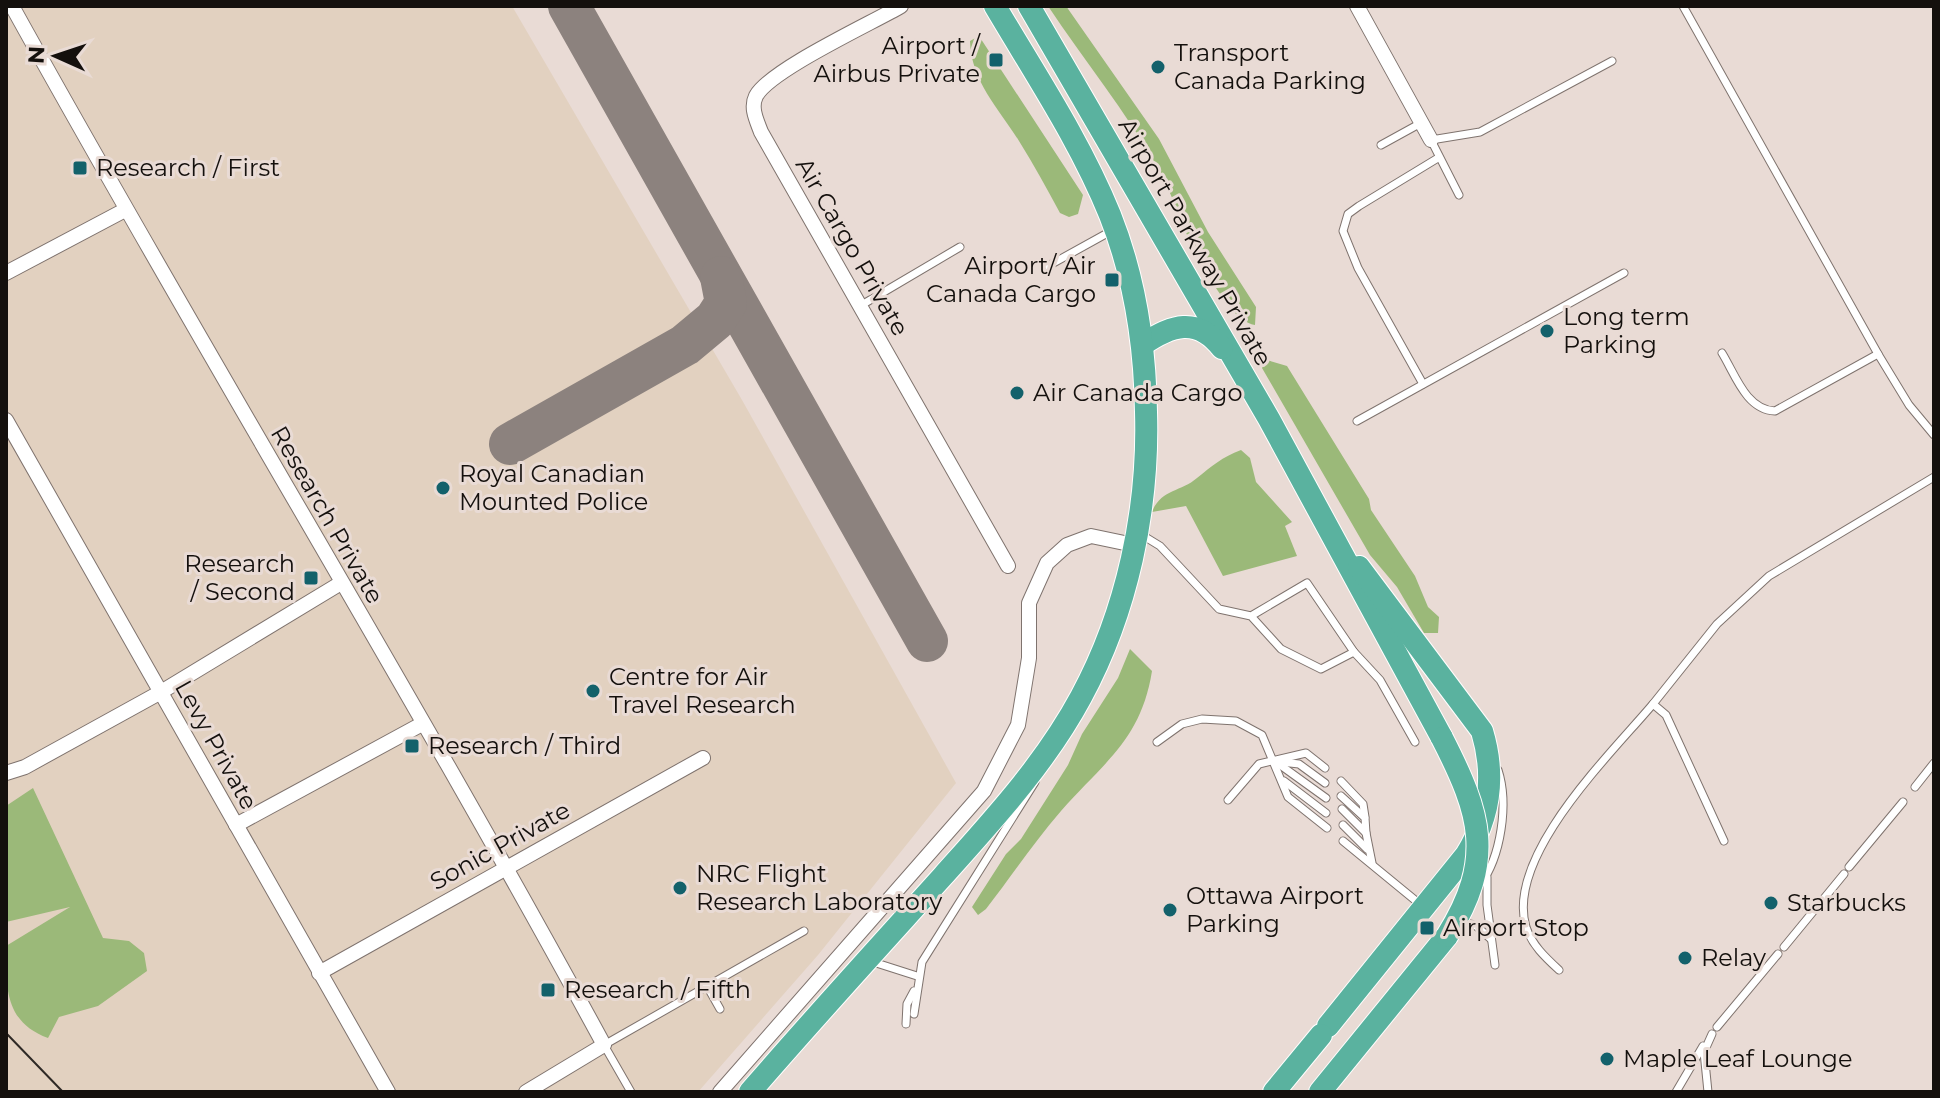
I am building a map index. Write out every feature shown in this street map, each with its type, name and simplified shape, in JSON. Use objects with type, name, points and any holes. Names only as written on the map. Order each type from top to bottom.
[{"type":"highway","points":[[752,1091],[1011,799],[1053,743],[1081,698],[1103,651],[1135,539],[1147,430],[1136,303],[1115,229],[1074,139],[995,6]]},
{"type":"highway","name":"Airport Parkway Private","points":[[1029,6],[1245,378],[1464,779],[1477,820],[1475,865],[1465,905],[1447,936],[1320,1092]]},
{"type":"highway","points":[[1142,345],[1174,326],[1196,328],[1218,343],[1245,378]]},
{"type":"highway","name":"Airport Parkway Private","points":[[1274,1092],[1425,909],[1477,837],[1489,795],[1488,751],[1473,716],[1314,504]]},
{"type":"street","name":"Research Private","points":[[12,6],[125,210],[507,867],[604,1045]]},
{"type":"street","name":"Air Cargo Private","points":[[901,6],[775,77],[754,102],[761,132],[1008,566]]},
{"type":"street","points":[[1357,6],[1431,140]]},
{"type":"street","points":[[6,273],[125,210]]},
{"type":"street","name":"Levy Private","points":[[6,420],[388,1092]]},
{"type":"street","points":[[720,1092],[984,791],[1018,725],[1029,658],[1029,603],[1047,563],[1067,545],[1091,536],[1135,539]]},
{"type":"street","points":[[6,773],[25,767],[161,692],[341,583]]},
{"type":"street","points":[[236,825],[422,724]]},
{"type":"street","name":"Sonic Private","points":[[319,973],[703,758]]},
{"type":"street","points":[[526,1092],[604,1045]]},
{"type":"lane","points":[[1683,6],[1878,354],[1909,405],[1934,435]]},
{"type":"lane","points":[[1459,195],[1431,140],[1483,131],[1612,61]]},
{"type":"lane","points":[[1381,145],[1421,123]]},
{"type":"lane","points":[[1423,384],[1358,268],[1343,231],[1348,214],[1438,158]]},
{"type":"lane","points":[[1048,266],[1115,229]]},
{"type":"lane","points":[[860,306],[960,247]]},
{"type":"lane","points":[[1357,421],[1624,273]]},
{"type":"lane","points":[[1722,353],[1750,399],[1762,409],[1775,411],[1878,354]]},
{"type":"lane","points":[[1559,970],[1541,953],[1529,932],[1525,886],[1533,864],[1567,808],[1717,624],[1769,576],[1934,477]]},
{"type":"lane","points":[[1135,539],[1160,546],[1219,609],[1251,616],[1281,649],[1321,669],[1354,652]]},
{"type":"lane","points":[[1251,616],[1307,583],[1354,652],[1380,680],[1415,742]]},
{"type":"lane","points":[[1653,704],[1666,715],[1724,841]]},
{"type":"lane","points":[[1157,742],[1182,724],[1202,719],[1236,721],[1262,735],[1288,797],[1327,828]]},
{"type":"lane","points":[[914,1014],[917,976],[973,877],[1027,800],[1053,743]]},
{"type":"lane","points":[[1488,751],[1501,779],[1502,802],[1499,831],[1487,875],[1495,965]]},
{"type":"lane","points":[[1228,800],[1259,764],[1306,753],[1325,768]]},
{"type":"lane","points":[[1274,761],[1299,764],[1325,783]]},
{"type":"lane","points":[[1274,761],[1326,798]]},
{"type":"lane","points":[[1915,787],[1934,763]]},
{"type":"lane","points":[[1282,780],[1326,813]]},
{"type":"lane","points":[[1341,781],[1363,804],[1368,850],[1373,865]]},
{"type":"lane","points":[[1341,796],[1365,818]]},
{"type":"lane","points":[[1784,947],[1903,802]]},
{"type":"lane","points":[[1342,809],[1366,833]]},
{"type":"lane","points":[[1343,825],[1368,850]]},
{"type":"lane","points":[[1343,841],[1425,909]]},
{"type":"lane","points":[[1313,1092],[1487,875]]},
{"type":"lane","points":[[1792,898],[1812,912]]},
{"type":"lane","points":[[1453,921],[1475,925],[1491,939]]},
{"type":"lane","points":[[631,1092],[604,1045],[804,931]]},
{"type":"lane","points":[[1676,1092],[1705,1042],[1778,954]]},
{"type":"lane","points":[[867,960],[917,976]]},
{"type":"lane","points":[[707,986],[720,1009]]},
{"type":"lane","points":[[906,1024],[907,1004],[916,989]]},
{"type":"lane","points":[[1705,1042],[1703,1060],[1708,1092]]},
{"type":"shaded area","points":[[6,6],[512,6],[742,400],[956,783],[818,955],[698,1092],[6,1092]]},
{"type":"green space","points":[[1048,6],[1066,6],[1159,139],[1208,232],[1256,307],[1255,325],[1235,313],[1210,279],[1146,147]]},
{"type":"green space","points":[[979,36],[1083,195],[1078,214],[1069,217],[1060,213],[1025,150],[987,94],[975,69],[970,41]]},
{"type":"green space","points":[[1267,360],[1287,366],[1369,499],[1371,510],[1415,576],[1428,607],[1439,617],[1438,633],[1424,633],[1397,587],[1370,555],[1262,368]]},
{"type":"green space","points":[[1241,450],[1250,458],[1256,482],[1292,522],[1285,526],[1297,556],[1223,576],[1186,506],[1152,512],[1166,495],[1191,483],[1218,462]]},
{"type":"green space","points":[[1130,649],[1152,671],[1147,695],[1130,733],[1051,823],[986,909],[978,915],[972,907],[1006,854],[1021,839],[1068,765],[1082,734],[1118,678]]},
{"type":"green space","points":[[33,788],[103,938],[129,941],[144,953],[147,971],[98,1006],[59,1017],[48,1038],[34,1031],[15,1012],[6,975],[6,946],[70,907],[6,922],[6,806]]},
{"type":"taxiway","points":[[569,6],[927,641]]},
{"type":"taxiway","points":[[510,444],[685,345],[715,320],[726,303],[721,277]]},
{"type":"tram line","points":[[6,1033],[63,1092]]},
{"type":"place","name":"Airport / Airbus Private","points":[[996,60]]},
{"type":"place","name":"Transport Canada Parking","points":[[1158,67]]},
{"type":"place","name":"Research / First","points":[[80,168]]},
{"type":"place","name":"Airport/ Air Canada Cargo","points":[[1112,280]]},
{"type":"place","name":"Long term Parking","points":[[1547,331]]},
{"type":"place","name":"Air Canada Cargo","points":[[1017,393]]},
{"type":"place","name":"Royal Canadian Mounted Police","points":[[443,488]]},
{"type":"place","name":"Research / Second","points":[[311,578]]},
{"type":"place","name":"Centre for Air Travel Research","points":[[593,691]]},
{"type":"place","name":"Research / Third","points":[[412,746]]},
{"type":"place","name":"NRC Flight Research Laboratory","points":[[680,888]]},
{"type":"place","name":"Starbucks","points":[[1771,903]]},
{"type":"place","name":"Ottawa Airport Parking","points":[[1170,910]]},
{"type":"place","name":"Airport Stop","points":[[1427,928]]},
{"type":"place","name":"Relay","points":[[1685,958]]},
{"type":"place","name":"Research / Fifth","points":[[548,990]]},
{"type":"place","name":"Maple Leaf Lounge","points":[[1607,1059]]}]
